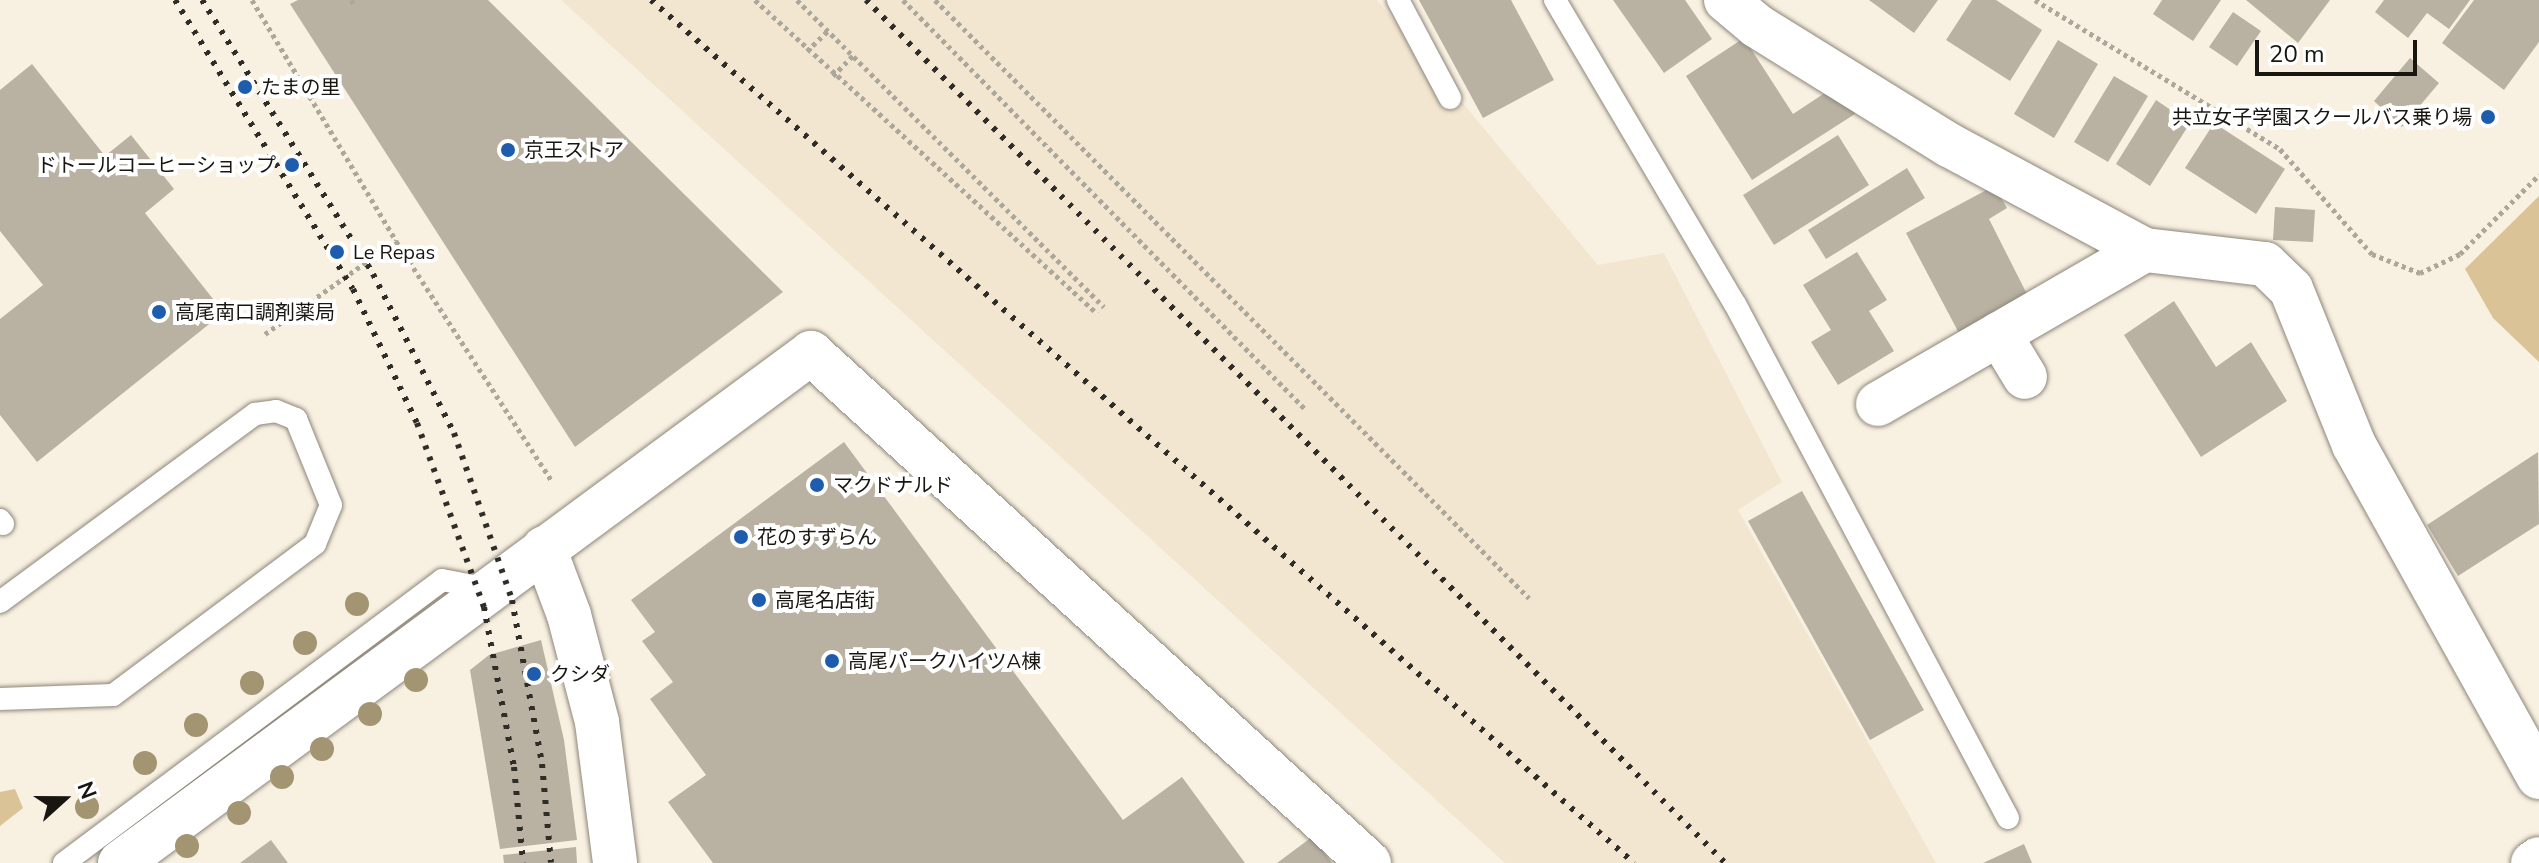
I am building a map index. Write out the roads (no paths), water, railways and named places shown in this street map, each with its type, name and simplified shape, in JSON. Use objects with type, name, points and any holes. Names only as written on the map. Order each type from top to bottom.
[{"type":"street","points":[[1726,0],[1757,26],[1949,145],[2145,250],[2265,264],[2291,289],[2354,445],[2539,777]]},
{"type":"street","points":[[1878,404],[2145,250]]},
{"type":"street","points":[[1999,334],[2025,377]]},
{"type":"street","points":[[120,863],[811,353],[1369,863]]},
{"type":"street","points":[[544,548],[569,615],[597,722],[615,863]]},
{"type":"street","points":[[2533,863],[2539,859]]},
{"type":"lane","points":[[1398,0],[1450,98]]},
{"type":"lane","points":[[1555,0],[1735,304],[2008,818]]},
{"type":"lane","points":[[0,602],[255,414],[276,411],[296,419],[331,505],[315,544],[113,695],[0,699]]},
{"type":"lane","points":[[64,863],[442,580],[489,589]]},
{"type":"railway","points":[[175,0],[353,289],[417,423],[484,607],[514,767],[523,863]]},
{"type":"railway","points":[[202,0],[373,274],[454,433],[512,600],[542,764],[551,863]]},
{"type":"railway","points":[[651,0],[1634,863]]},
{"type":"railway","points":[[866,0],[1725,863]]},
{"type":"place","name":"たまの里","points":[[245,87]]},
{"type":"place","name":"共立女子学園スクールバス乗り場","points":[[2488,117]]},
{"type":"place","name":"京王ストア","points":[[508,150]]},
{"type":"place","name":"ドトールコーヒーショップ","points":[[292,165]]},
{"type":"place","name":"Le Repas","points":[[337,252]]},
{"type":"place","name":"高尾南口調剤薬局","points":[[159,312]]},
{"type":"place","name":"マクドナルド","points":[[817,485]]},
{"type":"place","name":"花のすずらん","points":[[741,537]]},
{"type":"place","name":"高尾名店街","points":[[759,600]]},
{"type":"place","name":"高尾パークハイツA棟","points":[[832,661]]},
{"type":"place","name":"クシダ","points":[[534,674]]}]
